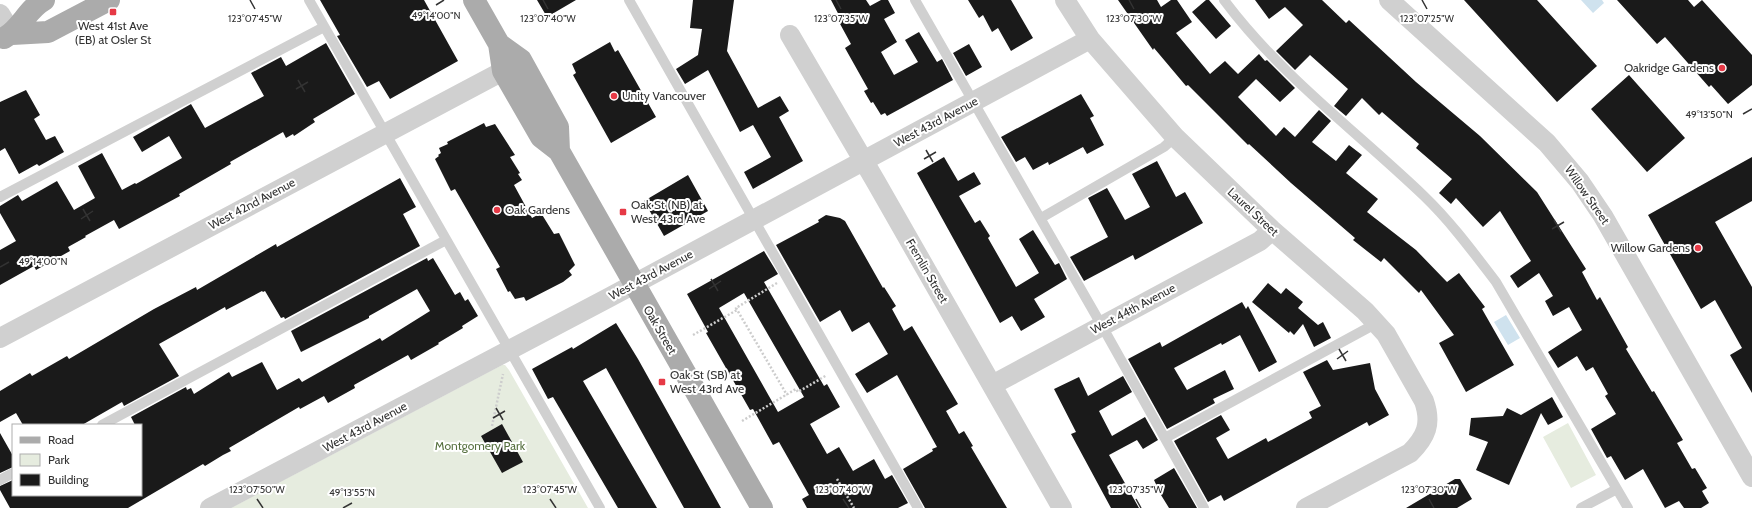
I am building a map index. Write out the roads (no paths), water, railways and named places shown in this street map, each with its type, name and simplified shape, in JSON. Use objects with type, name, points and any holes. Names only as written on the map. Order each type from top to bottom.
[{"type":"main road","points":[[6,37],[34,5],[44,0]]},
{"type":"main road","points":[[6,37],[48,32],[109,0]]},
{"type":"main road","name":"Oak Street","points":[[474,0],[499,44],[503,71],[541,137],[559,151],[762,508]]},
{"type":"main road","name":"Oak Street","points":[[499,44],[521,60],[558,127],[559,151]]},
{"type":"street","name":"Laurel Street","points":[[1065,0],[1090,39],[1175,137],[1272,230],[1366,311],[1386,334],[1424,401],[1428,413],[1427,427],[1421,441],[1410,453],[1306,508]]},
{"type":"street","name":"Willow Street","points":[[1389,0],[1547,143],[1580,182],[1603,216],[1752,477]]},
{"type":"street","points":[[0,14],[6,37]]},
{"type":"street","name":"Fremlin Street","points":[[790,35],[1062,508]]},
{"type":"street","name":"West 43rd Avenue","points":[[210,508],[634,284],[1090,39]]},
{"type":"street","name":"West 42nd Avenue","points":[[0,338],[503,71]]},
{"type":"street","name":"West 44th Avenue","points":[[992,385],[1260,241],[1272,230]]},
{"type":"lane","points":[[309,0],[600,508]]},
{"type":"lane","points":[[629,0],[788,277],[918,508]]},
{"type":"lane","points":[[916,0],[973,102],[1041,218],[1204,508]]},
{"type":"lane","points":[[1224,0],[1259,42],[1353,133],[1423,196],[1445,218],[1472,251],[1496,282],[1628,508]]},
{"type":"lane","points":[[0,197],[324,27]]},
{"type":"lane","points":[[1041,218],[1164,147],[1175,137]]},
{"type":"lane","points":[[104,424],[446,240]]},
{"type":"lane","points":[[1164,438],[1376,323]]},
{"type":"lane","points":[[0,480],[12,474]]},
{"type":"lane","points":[[1581,508],[1617,489]]},
{"type":"water","points":[[1581,0],[1602,0],[1604,3],[1593,13]]},
{"type":"water","points":[[1506,315],[1520,338],[1508,345],[1494,322]]},
{"type":"place","name":"West 41st Ave (EB) at Osler St","points":[[113,12]]},
{"type":"place","name":"Oakridge Gardens","points":[[1722,68]]},
{"type":"place","name":"Unity Vancouver","points":[[614,96]]},
{"type":"place","name":"Oak Gardens","points":[[497,210]]},
{"type":"place","name":"Oak St (NB) at West 43rd Ave","points":[[623,212]]},
{"type":"place","name":"Willow Gardens","points":[[1698,248]]},
{"type":"place","name":"Oak St (SB) at West 43rd Ave","points":[[662,382]]},
{"type":"park label","name":"Montgomery Park","points":[[480,446]]}]
